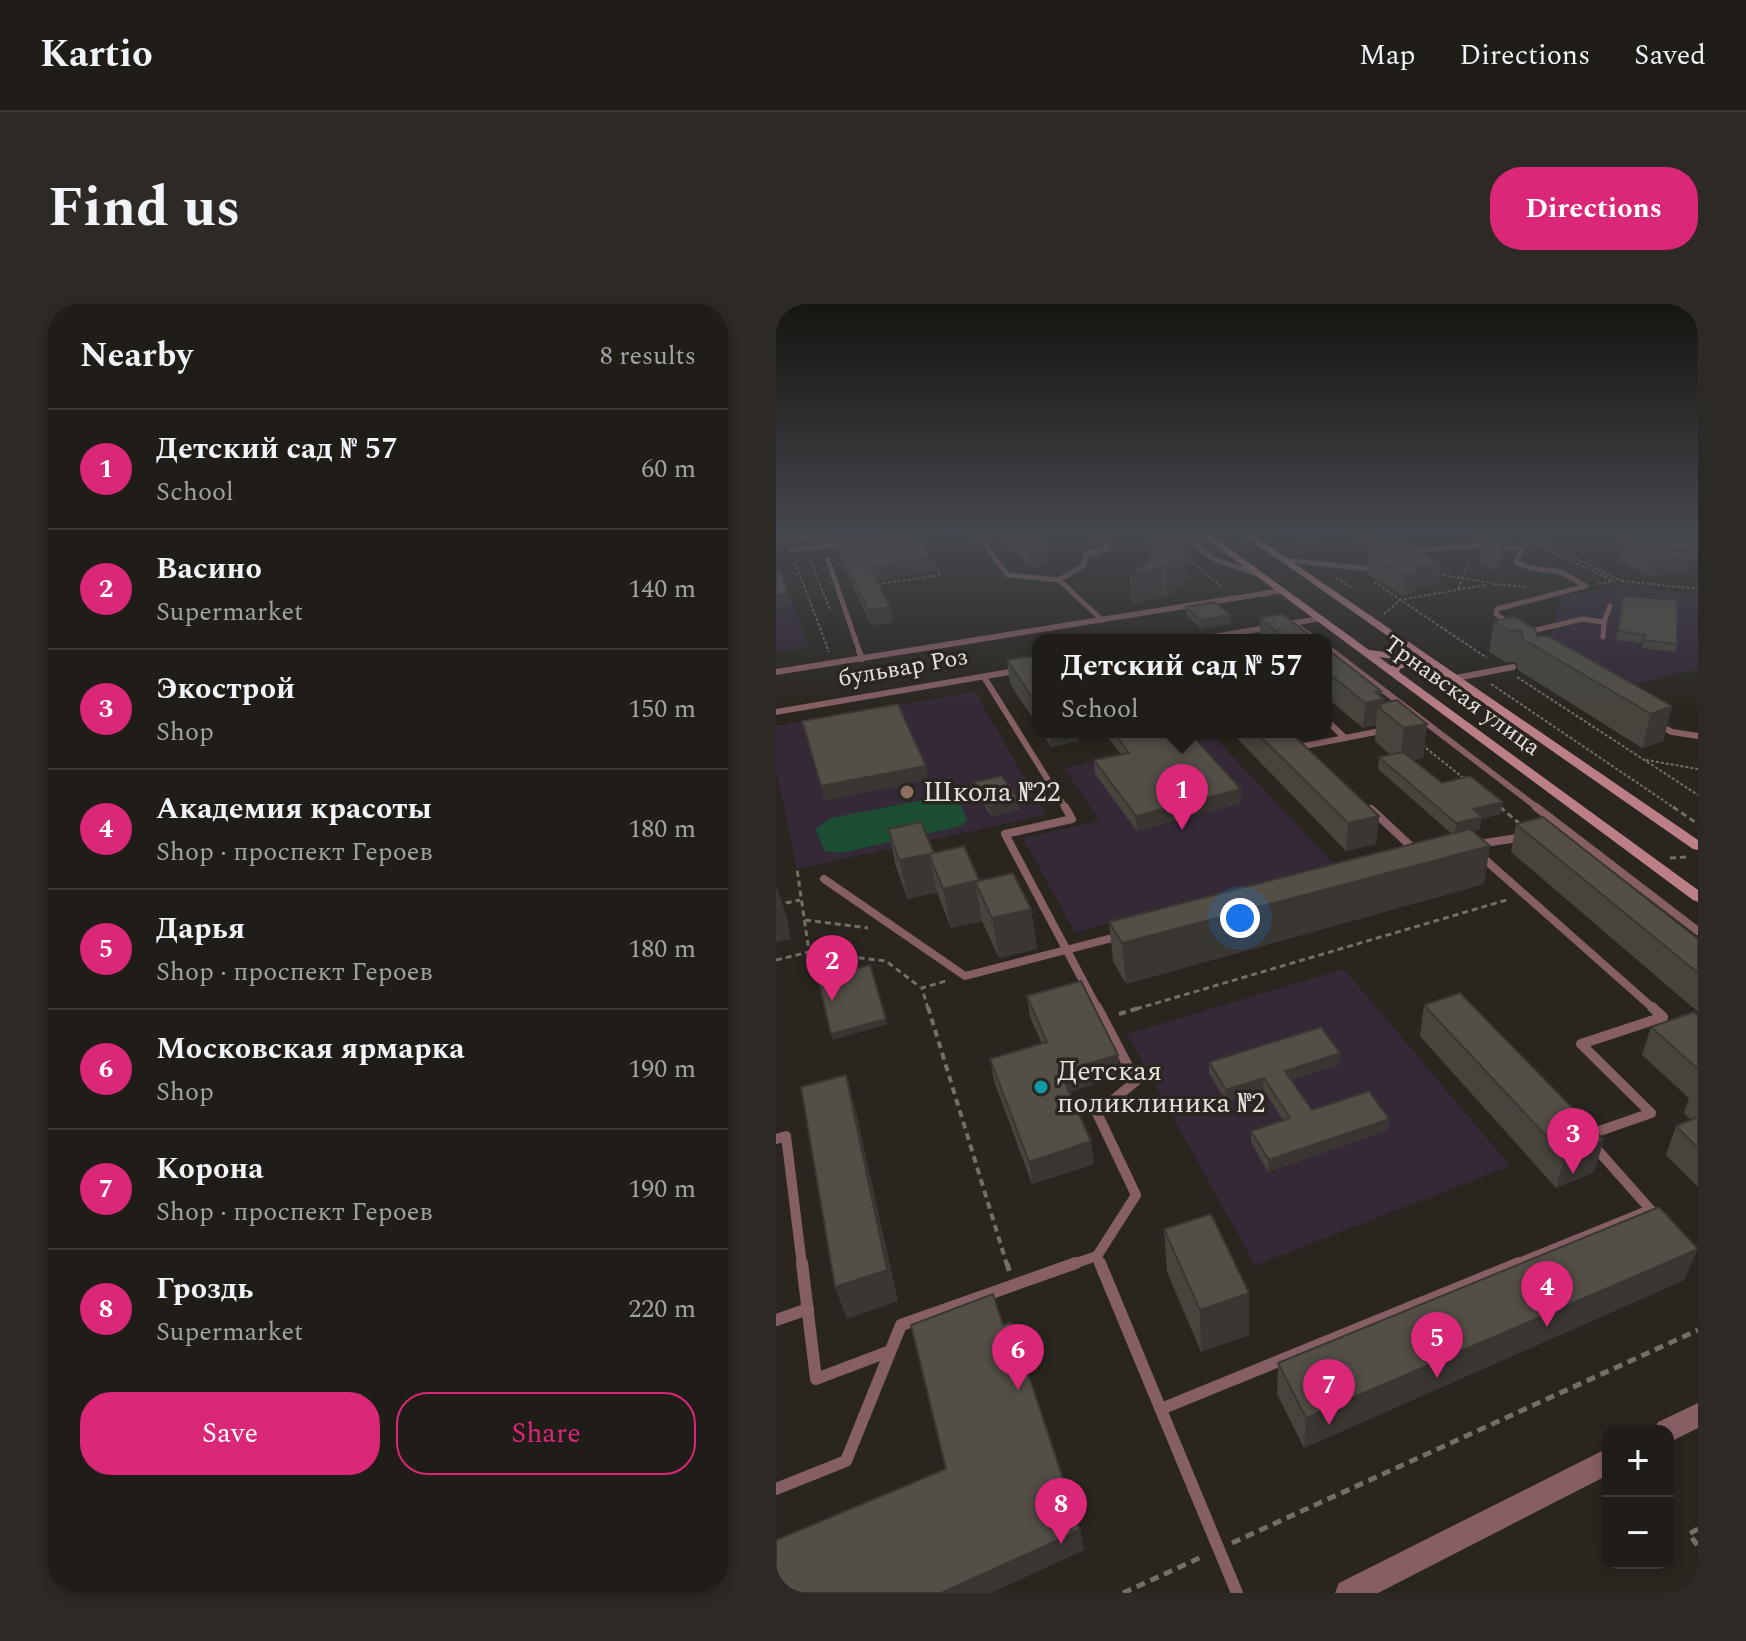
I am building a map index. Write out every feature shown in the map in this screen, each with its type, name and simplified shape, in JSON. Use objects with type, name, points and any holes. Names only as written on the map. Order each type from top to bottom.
[{"type":"main road","name":"Трнавская улица","points":[[1281,591],[1698,897]]},
{"type":"main road","name":"Трнавская улица","points":[[1329,591],[1698,846]]},
{"type":"main road","points":[[1362,651],[1376,656],[1394,656],[1407,652],[1407,645]]},
{"type":"main road","points":[[1393,673],[1396,667],[1407,663],[1437,665]]},
{"type":"street","name":"бульвар Роз","points":[[776,672],[1280,591]]},
{"type":"street","points":[[1229,634],[1319,619]]},
{"type":"street","name":"бульвар Роз","points":[[776,712],[1032,668]]},
{"type":"street","points":[[1674,1427],[1698,1415]]},
{"type":"street","points":[[1349,1593],[1602,1464]]},
{"type":"lane","points":[[839,591],[862,659]]},
{"type":"lane","points":[[1071,591],[1102,620]]},
{"type":"lane","points":[[1515,627],[1496,614],[1497,609],[1568,591]]},
{"type":"lane","points":[[1603,637],[1610,606]]},
{"type":"lane","points":[[1534,640],[1524,633],[1582,619],[1604,622]]},
{"type":"lane","points":[[1293,623],[1309,634]]},
{"type":"lane","points":[[1332,652],[1698,931]]},
{"type":"lane","points":[[1456,678],[1513,667]]},
{"type":"lane","points":[[776,1489],[846,1461],[901,1325],[1097,1256],[1136,1195],[1097,1113],[1136,1081],[1005,834],[1072,819],[984,677]]},
{"type":"lane","points":[[1647,718],[1672,732],[1698,736]]},
{"type":"lane","points":[[1412,724],[1424,722]]},
{"type":"lane","points":[[1332,726],[1345,738]]},
{"type":"lane","points":[[1304,746],[1400,727]]},
{"type":"lane","points":[[1297,739],[1315,756]]},
{"type":"lane","points":[[1369,806],[1422,857],[1407,861]]},
{"type":"lane","points":[[1549,832],[1563,828]]},
{"type":"lane","points":[[1535,836],[1468,845],[1663,1017],[1581,1044],[1651,1113],[1584,1136],[1669,1230]]},
{"type":"lane","points":[[824,879],[965,976],[1129,934]]},
{"type":"lane","points":[[776,1139],[786,1136],[816,1379],[890,1351]]},
{"type":"lane","points":[[1161,1409],[1650,1210]]},
{"type":"lane","points":[[1097,1256],[1237,1593]]},
{"type":"lane","points":[[776,1320],[808,1309]]},
{"type":"path","points":[[806,591],[833,663]]},
{"type":"path","points":[[823,591],[829,607]]},
{"type":"path","points":[[1387,591],[1698,795]]},
{"type":"path","points":[[1400,600],[1447,591]]},
{"type":"path","points":[[1400,727],[1474,786]]},
{"type":"path","points":[[1642,760],[1698,769]]},
{"type":"path","points":[[1498,806],[1535,836]]},
{"type":"path","points":[[797,869],[809,952]]},
{"type":"path","points":[[1104,1019],[1524,895]]},
{"type":"path","points":[[776,905],[801,900]]},
{"type":"path","points":[[805,920],[901,932]]},
{"type":"path","points":[[776,960],[809,952],[886,961],[922,988],[1013,1286]]},
{"type":"path","points":[[922,988],[965,976]]},
{"type":"path","points":[[1123,1593],[1698,1330]]},
{"type":"path","points":[[1698,1529],[1689,1534],[1698,1546]]},
{"type":"shaded area","points":[[776,591],[790,591],[808,647],[776,652]]},
{"type":"shaded area","points":[[1587,591],[1698,594],[1698,669],[1632,685],[1551,638],[1561,596]]},
{"type":"shaded area","name":"Школа №22","points":[[975,692],[1046,815],[797,869],[776,770],[776,726]]},
{"type":"shaded area","points":[[1215,738],[1334,864],[1075,932],[1023,838],[1100,821],[1064,768]]},
{"type":"shaded area","points":[[1344,969],[1510,1166],[1255,1265],[1127,1034]]},
{"type":"green space","points":[[944,796],[958,799],[967,820],[961,826],[841,853],[824,851],[816,829],[831,818]]},
{"type":"building","points":[[859,591],[882,591],[890,607],[868,610]]},
{"type":"building","points":[[1623,596],[1677,600],[1677,644],[1644,640],[1645,635],[1618,631]]},
{"type":"building","points":[[1215,602],[1230,615],[1201,620],[1186,607]]},
{"type":"building","points":[[1282,614],[1308,634],[1280,634],[1260,618]]},
{"type":"building","points":[[1515,617],[1535,629],[1537,636],[1548,636],[1672,706],[1651,714],[1523,639],[1521,630],[1510,631],[1494,621]]},
{"type":"building","points":[[1332,653],[1381,691],[1375,692],[1384,699],[1365,703],[1332,676]]},
{"type":"building","points":[[1032,656],[1032,697],[1007,660]]},
{"type":"building","points":[[1397,700],[1427,724],[1404,728],[1378,707],[1381,706],[1378,704]]},
{"type":"building","points":[[898,704],[926,766],[821,786],[802,721]]},
{"type":"building","points":[[1118,738],[1194,738],[1241,789],[1136,816],[1094,760],[1129,753]]},
{"type":"building","points":[[1262,738],[1296,738],[1379,816],[1348,823]]},
{"type":"building","points":[[1403,752],[1442,783],[1470,776],[1503,802],[1473,809],[1482,817],[1456,823],[1379,757]]},
{"type":"building","points":[[1002,776],[1018,800],[989,807],[974,782]]},
{"type":"building","points":[[1543,817],[1698,939],[1698,973],[1516,824]]},
{"type":"building","points":[[921,822],[934,853],[899,860],[888,829]]},
{"type":"building","points":[[1470,829],[1490,846],[1122,943],[1109,922]]},
{"type":"building","points":[[964,846],[979,880],[943,889],[929,854]]},
{"type":"building","points":[[1013,873],[1031,909],[992,918],[975,882]]},
{"type":"building","points":[[870,965],[886,1019],[831,1034],[818,979]]},
{"type":"building","name":"Детская поликлиника №2","points":[[1081,981],[1118,1055],[1060,1072],[1091,1141],[1029,1162],[990,1059],[1047,1042],[1027,996]]},
{"type":"building","points":[[1460,993],[1604,1140],[1565,1156],[1424,1005]]},
{"type":"building","points":[[1694,1012],[1698,1016],[1698,1069],[1651,1027]]},
{"type":"building","points":[[1321,1027],[1340,1053],[1285,1071],[1312,1110],[1369,1091],[1389,1119],[1269,1160],[1251,1131],[1290,1118],[1264,1078],[1226,1090],[1209,1062]]},
{"type":"building","points":[[846,1075],[887,1270],[835,1287],[801,1087]]},
{"type":"building","points":[[1698,1117],[1698,1148],[1676,1126]]},
{"type":"building","points":[[1659,1207],[1698,1249],[1306,1418],[1278,1363]]},
{"type":"building","points":[[1211,1214],[1249,1293],[1200,1310],[1164,1229]]},
{"type":"building","points":[[993,1294],[1003,1325],[1011,1322],[1080,1530],[941,1593],[776,1593],[776,1540],[946,1469],[911,1325]]},
{"type":"place","name":"Школа №22","points":[[907,792]]},
{"type":"place","name":"Детский сад № 57","points":[[1182,830]]},
{"type":"place","name":"Васино","points":[[832,1001]]},
{"type":"place","name":"Детская поликлиника №2","points":[[1041,1087]]},
{"type":"place","name":"Экострой","points":[[1573,1174]]},
{"type":"place","name":"Академия красоты","points":[[1547,1327]]},
{"type":"place","name":"Дарья","points":[[1437,1378]]},
{"type":"place","name":"Московская ярмарка","points":[[1018,1390]]},
{"type":"place","name":"Корона","points":[[1329,1425]]},
{"type":"place","name":"Гроздь","points":[[1061,1544]]}]
